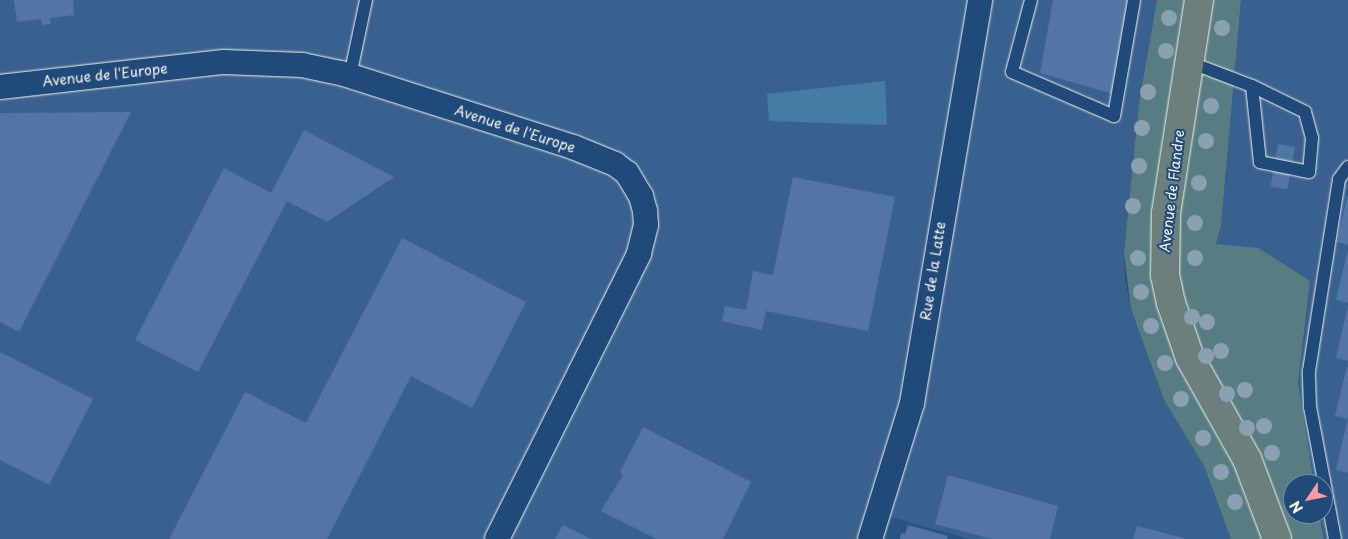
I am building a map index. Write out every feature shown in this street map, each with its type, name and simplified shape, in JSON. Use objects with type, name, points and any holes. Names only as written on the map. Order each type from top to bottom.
[{"type":"main road","name":"Avenue de Flandre","points":[[1199,0],[1164,230],[1167,291],[1190,358],[1247,459],[1277,539]]},
{"type":"main road","name":"Avenue de Flandre","points":[[1266,511],[1272,539]]},
{"type":"street","name":"Rue de la Latte","points":[[870,539],[912,403],[980,0]]},
{"type":"street","name":"Avenue de l'Europe","points":[[0,87],[243,61],[302,66],[350,76],[597,156],[627,173],[641,196],[646,225],[634,268],[497,539]]},
{"type":"lane","points":[[350,76],[366,0]]},
{"type":"lane","points":[[1031,0],[1012,72],[1114,116],[1134,0]]},
{"type":"lane","points":[[1189,62],[1252,86],[1305,112],[1312,138],[1308,172],[1260,162],[1252,86]]},
{"type":"lane","points":[[1335,539],[1310,407],[1310,371],[1338,179],[1348,167]]},
{"type":"shaded area","points":[[0,0],[1157,0],[1139,103],[1124,253],[1125,281],[1131,309],[1164,400],[1204,466],[1231,539],[969,539],[891,517],[884,539],[0,539]]},
{"type":"shaded area","points":[[1241,0],[1348,0],[1348,539],[1324,539],[1321,524],[1333,524],[1333,474],[1312,474],[1303,429],[1298,383],[1310,281],[1216,244],[1221,226]]},
{"type":"shaded area","points":[[885,81],[887,125],[769,121],[767,94]]},
{"type":"green space","points":[[1157,0],[1241,0],[1221,226],[1216,244],[1258,248],[1310,281],[1298,383],[1312,474],[1283,474],[1283,524],[1321,524],[1324,539],[1231,539],[1204,466],[1164,400],[1131,309],[1124,253],[1139,103]]},
{"type":"building","points":[[14,0],[73,0],[74,15],[50,18],[51,24],[42,25],[41,19],[17,22]]},
{"type":"building","points":[[1053,0],[1129,0],[1113,94],[1040,73]]},
{"type":"building","points":[[131,112],[19,332],[0,322],[0,113]]},
{"type":"building","points":[[304,130],[394,177],[327,222],[287,201],[198,372],[135,340],[224,168],[271,193]]},
{"type":"building","points":[[1278,144],[1295,147],[1287,189],[1271,186]]},
{"type":"building","points":[[793,177],[895,197],[868,331],[766,311],[762,330],[722,321],[725,306],[746,310],[753,271],[773,275]]},
{"type":"building","points":[[1348,197],[1348,245],[1337,242]]},
{"type":"building","points":[[402,238],[526,302],[472,408],[411,376],[327,539],[169,539],[245,392],[306,423]]},
{"type":"building","points":[[1348,253],[1348,303],[1336,300]]},
{"type":"building","points":[[1348,310],[1348,361],[1336,358]]},
{"type":"building","points":[[0,352],[93,399],[49,485],[0,460]]},
{"type":"building","points":[[1348,367],[1348,419],[1335,416]]},
{"type":"building","points":[[1348,422],[1348,473],[1336,470]]},
{"type":"building","points":[[643,427],[751,482],[723,539],[657,539],[601,511],[623,475],[620,472]]},
{"type":"building","points":[[948,475],[1058,506],[1050,539],[992,539],[935,524]]},
{"type":"building","points":[[563,525],[591,539],[555,539]]},
{"type":"building","points":[[908,525],[948,536],[947,539],[900,539],[901,533],[905,534]]},
{"type":"building","points":[[1137,526],[1184,538],[1184,539],[1133,539]]}]
